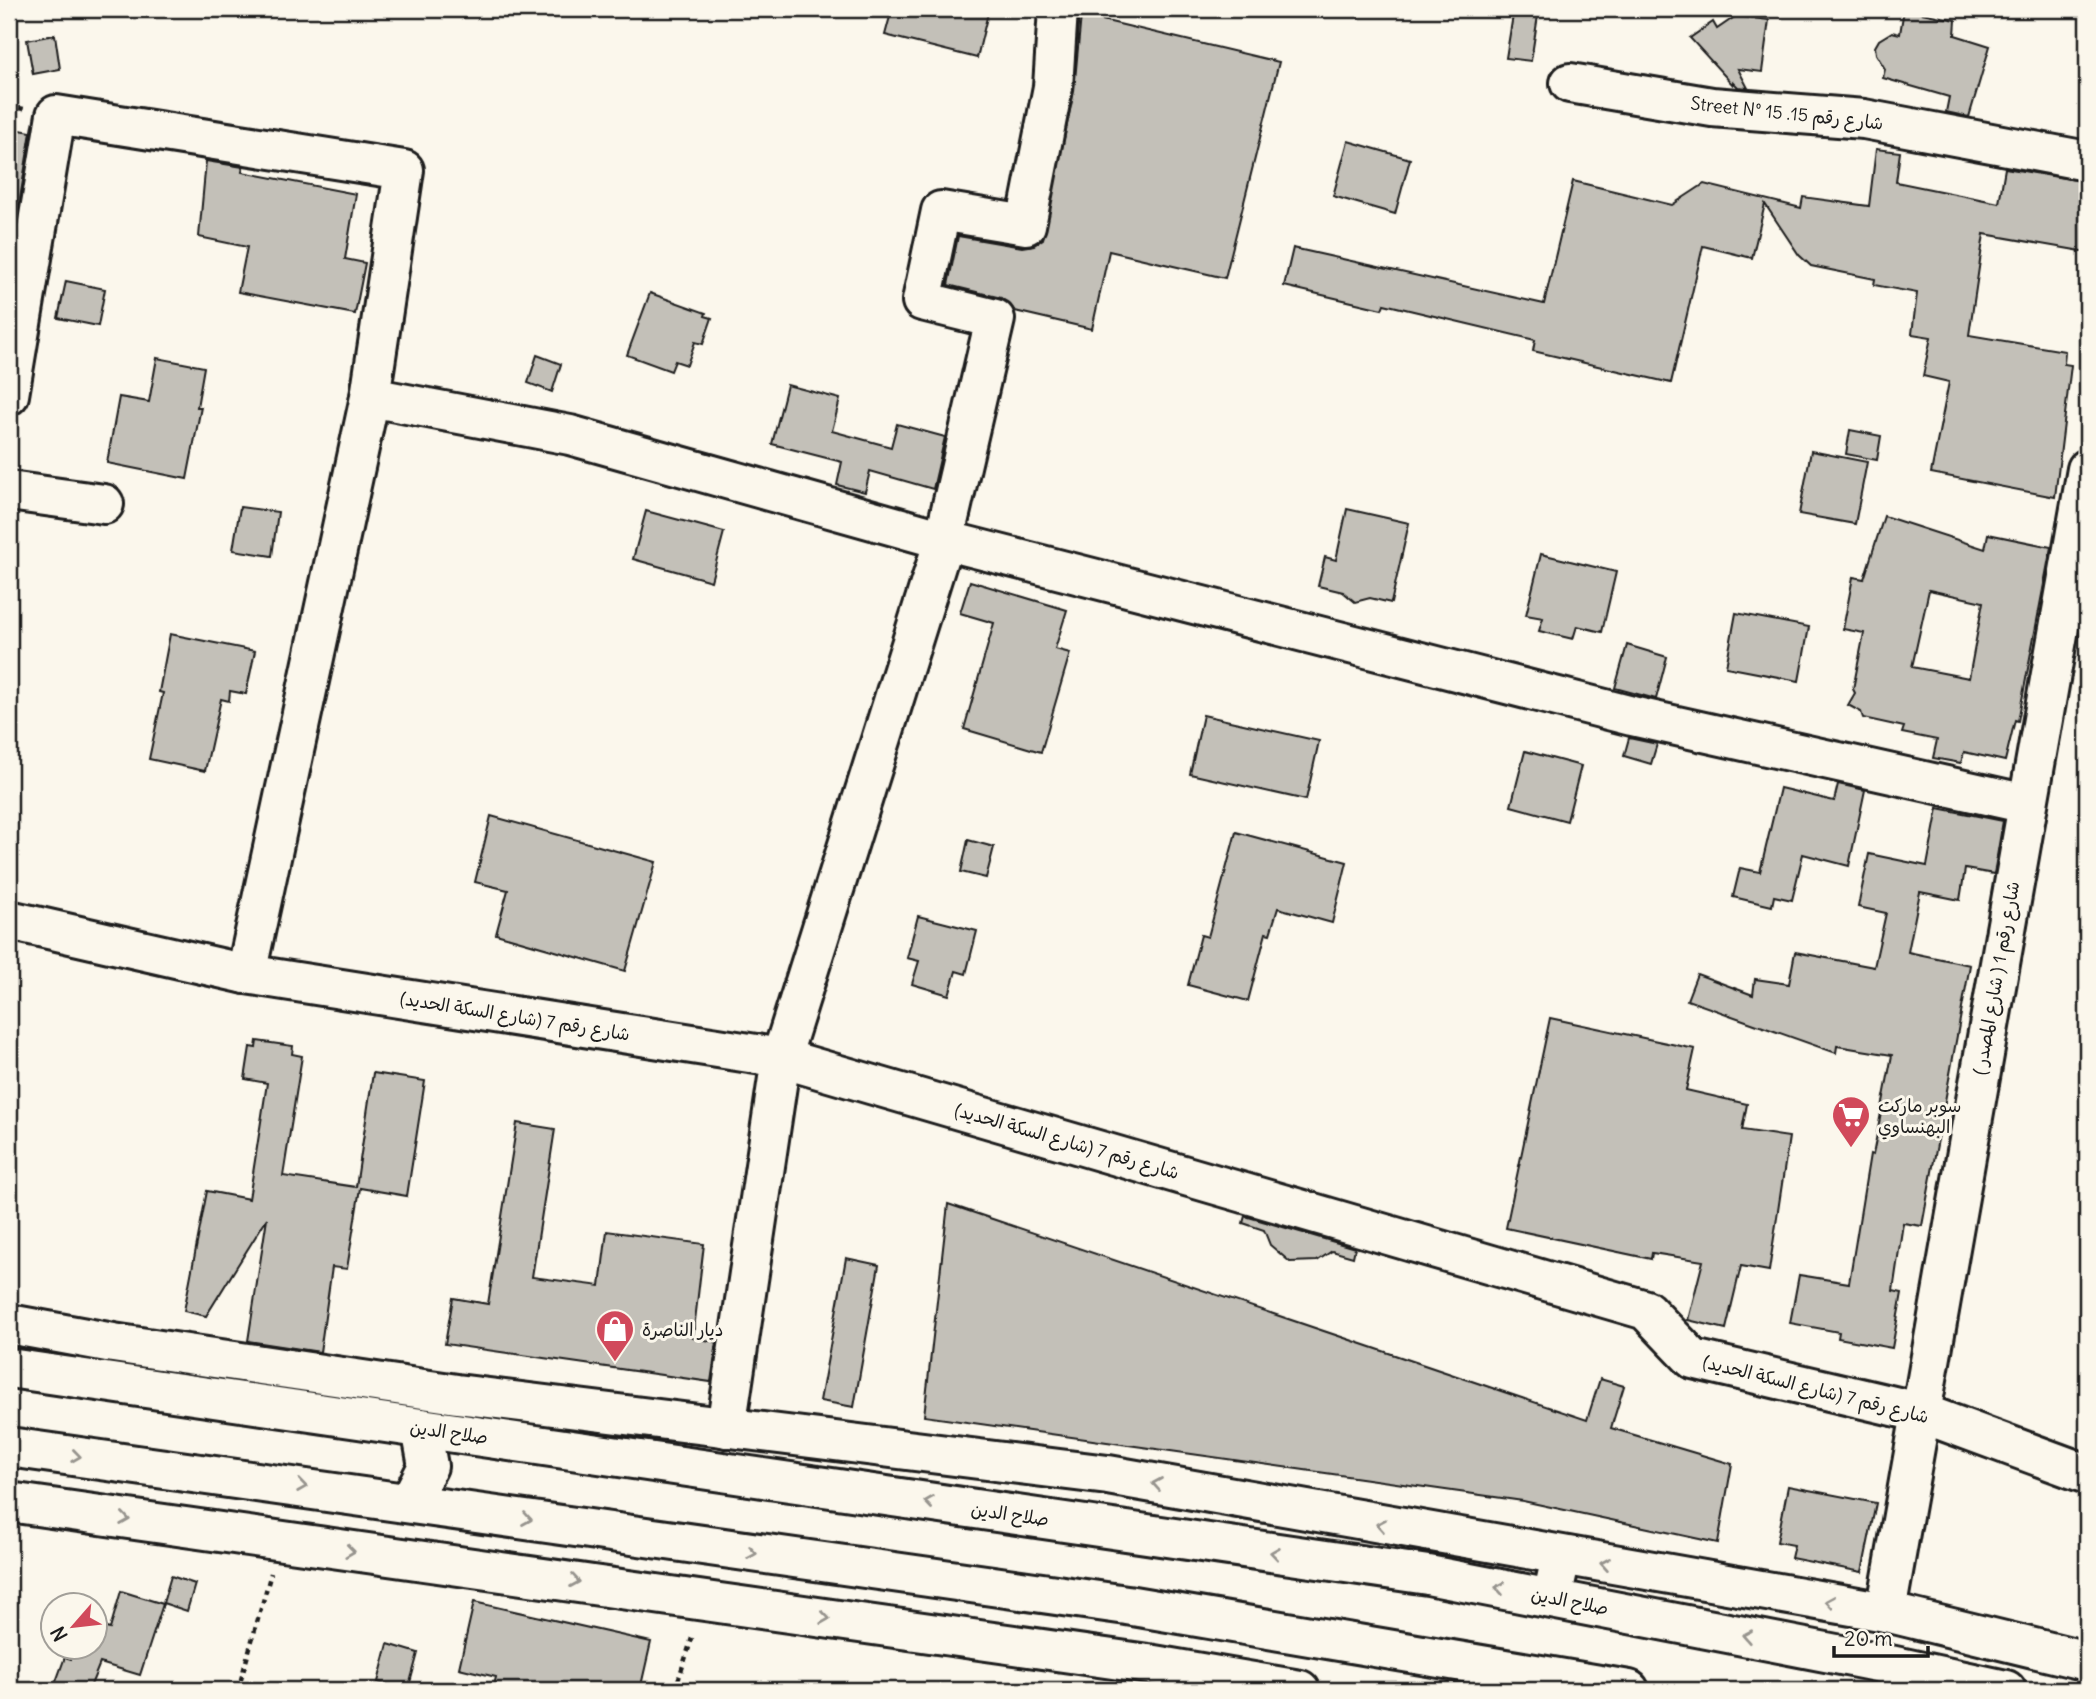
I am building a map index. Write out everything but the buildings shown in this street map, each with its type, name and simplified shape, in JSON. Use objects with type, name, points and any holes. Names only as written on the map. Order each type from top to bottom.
[{"type":"main road","points":[[726,1428],[781,1058],[944,540],[995,319],[922,301],[941,211],[1026,225],[1053,87],[1058,9]]},
{"type":"main road","name":"Street N° 15 .شارع رقم 15","points":[[1570,83],[1712,107],[1864,119],[2087,161]]},
{"type":"main road","points":[[9,395],[56,115],[404,170],[370,397],[246,974]]},
{"type":"main road","points":[[370,397],[570,435],[944,540],[1632,716],[2027,804]]},
{"type":"main road","name":"شارع رقم 1 ( شارع المصدر )","points":[[1885,1612],[2087,469]]},
{"type":"main road","points":[[9,491],[104,504]]},
{"type":"main road","name":"شارع رقم 7 (شارع السكة الحديد)","points":[[9,920],[246,974],[781,1058],[1646,1310],[1693,1359],[1919,1412],[2087,1474]]},
{"type":"main road","points":[[9,1324],[113,1343],[444,1392],[1108,1475],[1885,1612],[2087,1661]]},
{"type":"main road","name":"صلاح الدين","points":[[9,1368],[1428,1575],[1867,1660],[2006,1690]]},
{"type":"main road","points":[[410,1502],[428,1466],[421,1428]]},
{"type":"main road","points":[[9,1447],[1127,1605],[1629,1690]]},
{"type":"main road","points":[[9,1502],[279,1542],[475,1566],[1148,1664],[1300,1690]]},
{"type":"main road","points":[[1552,1598],[1562,1557]]},
{"type":"path","points":[[239,1690],[279,1542]]},
{"type":"path","points":[[675,1690],[704,1601]]},
{"type":"place","name":"سوبر ماركت البهنساوي","points":[[1851,1149]]},
{"type":"place","name":"ديار الناصرة","points":[[615,1363]]}]
